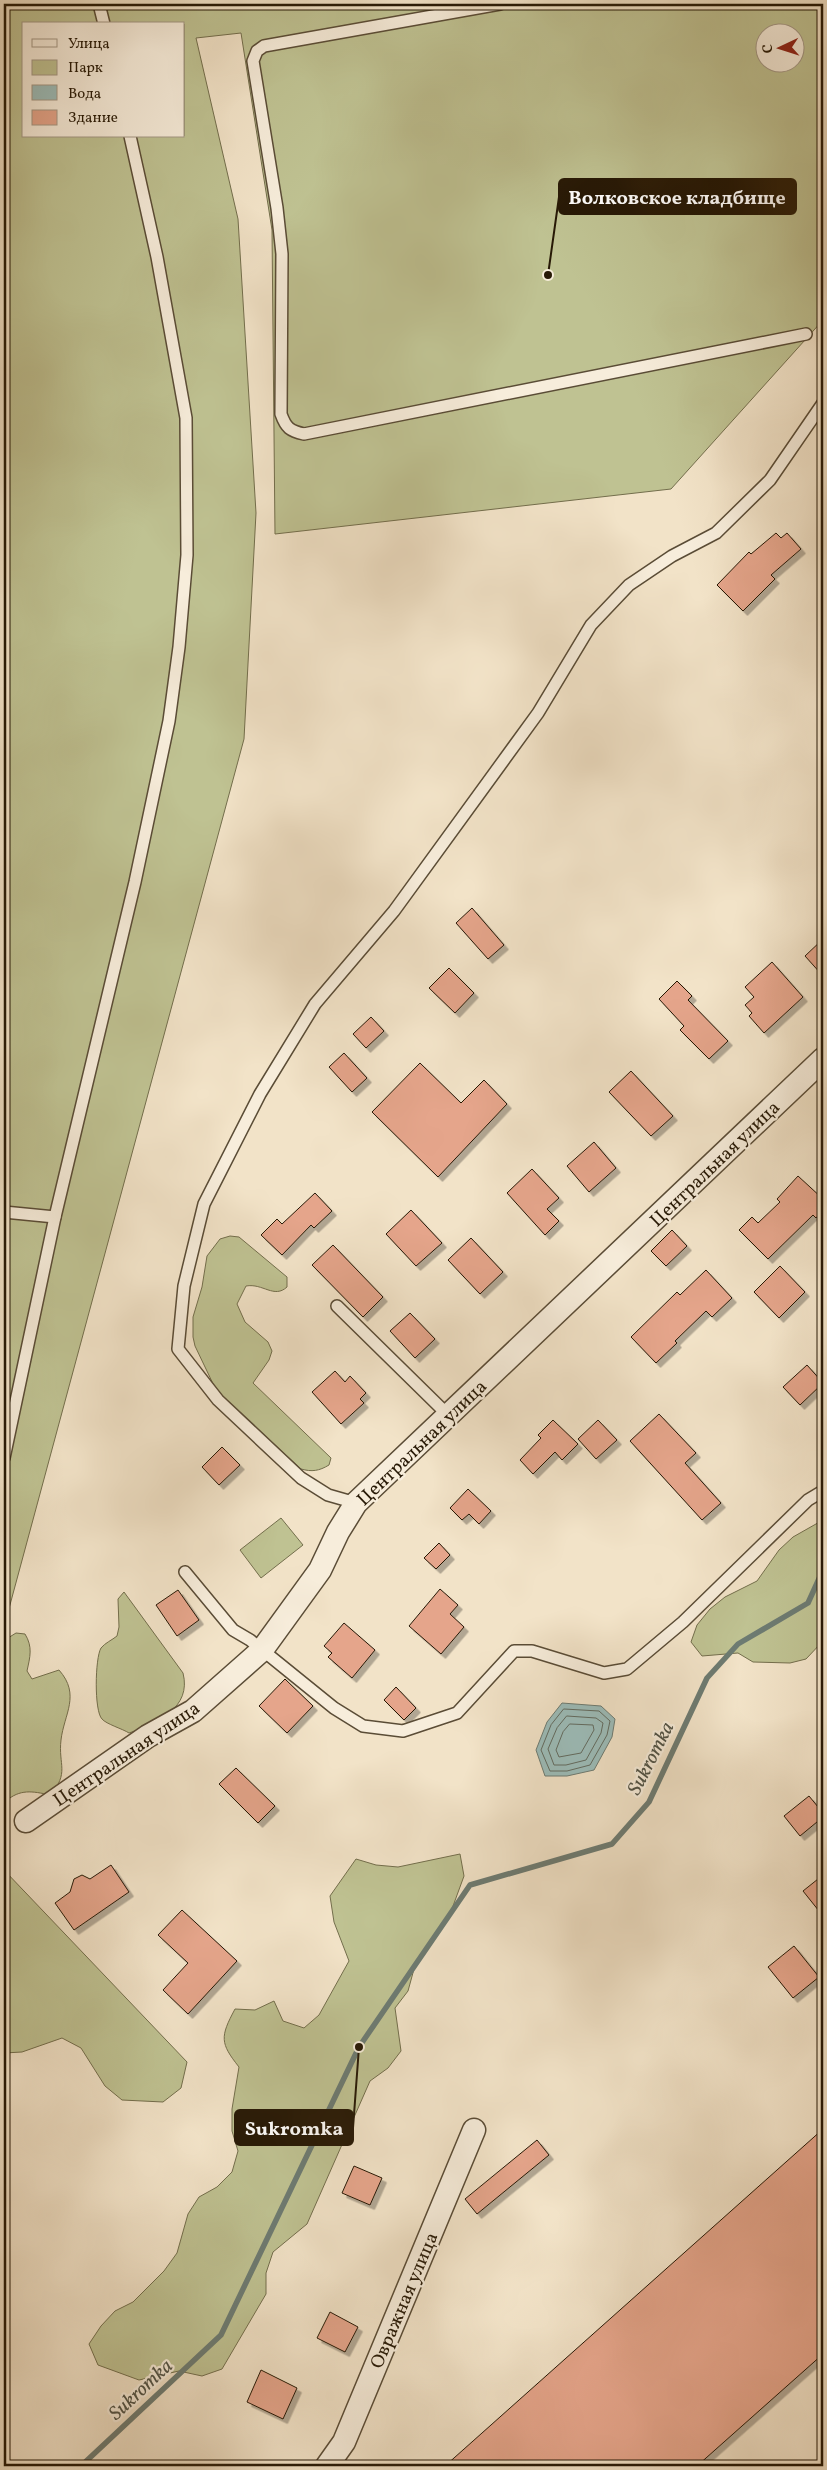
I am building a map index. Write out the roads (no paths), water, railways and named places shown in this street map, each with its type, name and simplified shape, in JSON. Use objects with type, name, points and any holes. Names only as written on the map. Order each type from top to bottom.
[{"type":"street","name":"Центральная улица","points":[[26,1821],[148,1736],[193,1711],[262,1650],[320,1570],[338,1532],[356,1503],[823,1059]]},
{"type":"street","name":"Овражная улица","points":[[327,2466],[344,2442],[474,2130]]},
{"type":"lane","points":[[100,4],[104,22]]},
{"type":"lane","points":[[500,4],[264,46],[257,51],[253,61],[277,208],[282,254],[281,414],[285,424],[291,431],[304,434],[806,334]]},
{"type":"lane","points":[[4,1458],[55,1217],[135,882],[170,721],[180,647],[187,555],[186,418],[157,257],[130,138]]},
{"type":"lane","points":[[356,1503],[328,1495],[301,1478],[218,1400],[178,1349],[184,1286],[204,1204],[260,1094],[315,1004],[394,911],[538,713],[591,625],[629,585],[672,556],[716,533],[770,480],[823,403]]},
{"type":"lane","points":[[4,1212],[55,1217]]},
{"type":"lane","points":[[337,1306],[448,1415]]},
{"type":"lane","points":[[185,1572],[233,1630],[262,1650],[334,1708],[363,1726],[402,1732],[457,1713],[514,1651],[532,1651],[604,1674],[627,1668],[683,1622],[808,1500],[823,1490]]},
{"type":"water","points":[[562,1703],[601,1706],[615,1719],[612,1737],[594,1770],[567,1776],[545,1776],[536,1750],[547,1722]]},
{"type":"waterway","name":"Sukromka","points":[[81,2466],[221,2335],[359,2047],[470,1885],[612,1844],[649,1802],[707,1678],[738,1644],[808,1603],[823,1570]]},
{"type":"place","name":"Волковское кладбище","points":[[548,275]]},
{"type":"place","name":"Sukromka","points":[[359,2047]]}]
